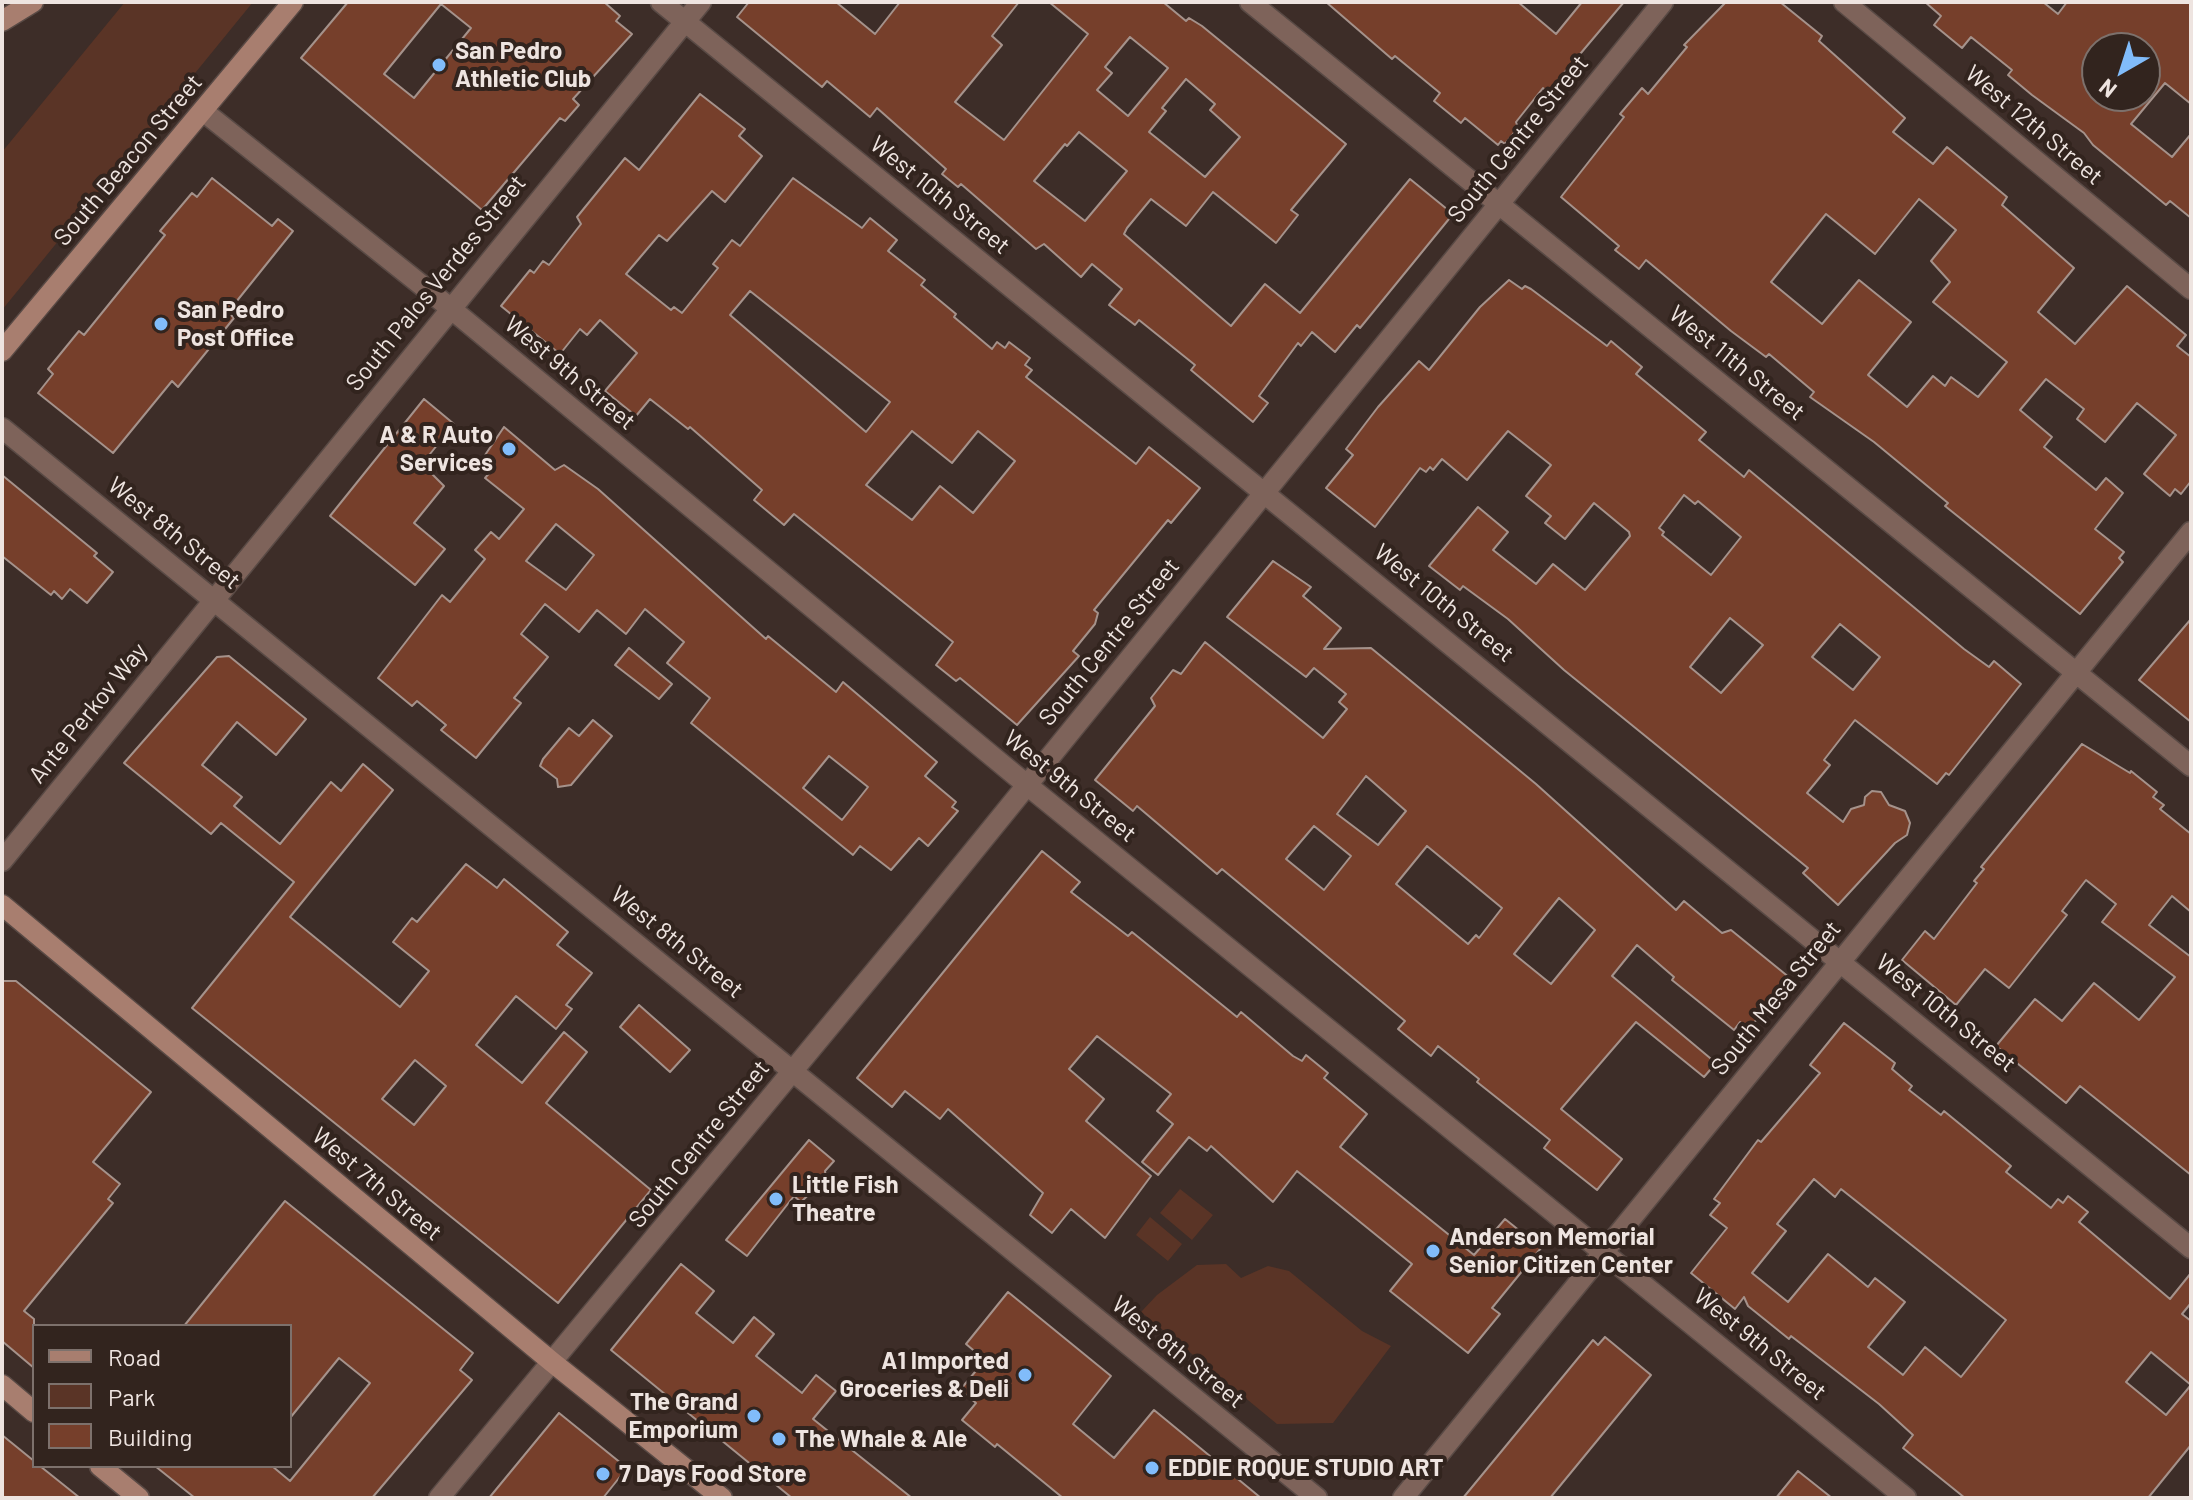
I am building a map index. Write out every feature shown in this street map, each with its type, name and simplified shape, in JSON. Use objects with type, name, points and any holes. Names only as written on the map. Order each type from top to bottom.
[{"type":"main road","points":[[2,21],[33,2]]},
{"type":"main road","name":"South Beacon Street","points":[[2,351],[293,2]]},
{"type":"main road","name":"West 7th Street","points":[[2,905],[552,1362],[722,1498]]},
{"type":"main road","points":[[2,1385],[32,1410]]},
{"type":"main road","points":[[102,1468],[139,1498]]},
{"type":"street","name":"West 10th Street","points":[[661,2],[1841,959],[2191,1248]]},
{"type":"street","name":"South Palos Verdes Street","points":[[214,598],[701,2]]},
{"type":"street","name":"West 11th Street","points":[[1250,2],[2191,766]]},
{"type":"street","name":"South Centre Street","points":[[439,1498],[1027,785],[1663,2]]},
{"type":"street","name":"West 12th Street","points":[[1844,2],[2191,289]]},
{"type":"street","name":"West 9th Street","points":[[203,111],[449,307],[1027,785],[1906,1498]]},
{"type":"street","name":"West 8th Street","points":[[2,428],[1317,1498]]},
{"type":"street","name":"South Mesa Street","points":[[1403,1498],[2191,532]]},
{"type":"street","name":"Ante Perkov Way","points":[[2,861],[214,598]]},
{"type":"green space","points":[[125,2],[253,2],[2,310],[2,152]]},
{"type":"green space","points":[[1180,1189],[1213,1215],[1192,1240],[1160,1213]]},
{"type":"green space","points":[[1150,1217],[1182,1244],[1168,1261],[1136,1235]]},
{"type":"green space","points":[[1226,1264],[1241,1278],[1268,1266],[1289,1271],[1362,1331],[1391,1346],[1333,1423],[1277,1424],[1141,1312],[1157,1295],[1197,1265]]},
{"type":"building","points":[[348,2],[604,2],[620,16],[616,21],[632,34],[573,99],[579,105],[565,121],[560,118],[482,210],[301,58]],"holes":[[[441,4],[471,28],[414,98],[384,74]]]},
{"type":"building","points":[[749,2],[836,2],[875,34],[900,2],[1019,2],[992,36],[1002,45],[955,102],[1004,140],[1088,34],[1049,2],[1163,2],[1186,21],[1189,18],[1202,26],[1346,144],[1291,210],[1298,215],[1276,243],[1213,192],[1186,226],[1151,199],[1127,228],[1124,234],[1231,326],[1265,284],[1300,313],[1410,179],[1453,214],[1360,328],[1357,325],[1335,352],[1312,332],[1301,346],[1298,343],[1259,396],[1268,403],[1253,422],[1191,370],[1195,365],[1139,320],[1135,325],[1109,305],[1122,289],[1092,264],[1081,277],[1044,244],[1036,249],[961,184],[958,187],[942,174],[946,169],[877,108],[870,117],[827,81],[822,87],[737,17]],"holes":[[[1130,37],[1168,68],[1128,116],[1097,90],[1112,73],[1105,67]],[[1186,79],[1215,104],[1210,110],[1240,137],[1205,177],[1149,132],[1166,111],[1162,108]],[[1079,132],[1127,171],[1085,221],[1034,181],[1065,144],[1067,146]]]},
{"type":"building","points":[[1326,2],[1518,2],[1556,34],[1582,2],[1624,2],[1548,92],[1543,88],[1516,122],[1518,128],[1505,144],[1501,141],[1498,145],[1465,118],[1461,123],[1434,101],[1440,93],[1395,56],[1392,59]]},
{"type":"building","points":[[1726,2],[1780,2],[1822,36],[1819,41],[1905,118],[1893,132],[1933,164],[1947,147],[2007,197],[2002,205],[2074,268],[2038,312],[2075,344],[2127,286],[2186,335],[2177,346],[2191,357],[2191,481],[2181,494],[2175,489],[2170,496],[2144,474],[2176,435],[2137,403],[2105,442],[2077,419],[2084,409],[2046,379],[2020,410],[2052,437],[2044,447],[2096,490],[2106,478],[2123,493],[2095,529],[2124,552],[2119,558],[2123,562],[2080,614],[1945,506],[1948,503],[1874,442],[1810,397],[1814,392],[1769,354],[1766,357],[1731,331],[1646,260],[1639,269],[1615,250],[1619,246],[1561,197],[1624,117],[1620,114],[1642,88],[1648,94],[1687,47],[1684,45]],"holes":[[[1919,199],[1956,230],[1931,261],[1950,282],[1933,302],[2007,362],[1978,397],[1951,377],[1945,386],[1933,376],[1907,407],[1868,375],[1911,322],[1859,280],[1822,324],[1771,282],[1826,214],[1875,254]]]},
{"type":"building","points":[[1925,2],[2043,2],[2058,14],[2067,2],[2191,2],[2191,104],[2165,83],[2161,88],[2161,32],[2081,32],[2081,112],[2141,112],[2131,124],[2172,157],[2191,134],[2191,218],[2170,201],[2166,205],[2093,145],[2084,133],[2032,95],[2008,75],[2012,70],[1971,37],[1962,48],[1934,25],[1941,16]]},
{"type":"building","points":[[700,94],[745,129],[739,136],[762,156],[725,202],[712,191],[667,241],[659,235],[626,274],[671,310],[674,307],[682,313],[718,268],[713,264],[732,240],[740,246],[793,178],[862,228],[870,218],[897,240],[888,251],[925,280],[921,285],[956,314],[954,317],[992,349],[997,342],[1005,348],[1009,342],[1030,358],[1025,365],[1032,370],[1026,377],[1136,464],[1149,447],[1200,488],[1171,523],[1168,520],[1094,610],[1098,613],[1095,624],[1073,651],[1079,656],[1017,725],[960,678],[956,681],[936,665],[953,642],[794,514],[784,525],[754,500],[762,490],[690,427],[688,429],[650,399],[636,416],[605,391],[637,353],[600,320],[587,335],[580,329],[560,354],[501,306],[530,270],[534,273],[543,261],[549,265],[581,224],[577,217],[625,158],[639,170]],"holes":[[[750,291],[890,402],[866,432],[730,315]],[[912,431],[952,463],[978,431],[1015,461],[973,513],[940,486],[912,520],[866,485]]]},
{"type":"building","name":"San Pedro Post Office","points":[[212,178],[272,226],[278,219],[293,231],[228,312],[234,318],[178,387],[172,381],[113,453],[38,393],[53,374],[48,369],[79,331],[84,335],[165,235],[160,231],[192,193],[197,197]]},
{"type":"building","points":[[1509,280],[1522,289],[1525,286],[1531,289],[1607,346],[1611,341],[1642,367],[1636,374],[1706,432],[1699,440],[1744,477],[1749,470],[1964,649],[1989,667],[1994,661],[2021,684],[1949,775],[1946,773],[1937,784],[1855,720],[1824,760],[1830,765],[1807,793],[1843,822],[1851,809],[1864,805],[1865,797],[1872,791],[1881,792],[1889,805],[1905,811],[1910,823],[1907,835],[1895,843],[1838,905],[1803,873],[1808,868],[1564,670],[1508,619],[1463,586],[1460,590],[1429,566],[1478,507],[1508,532],[1493,550],[1536,584],[1553,564],[1585,590],[1630,536],[1629,532],[1594,503],[1565,539],[1545,523],[1551,516],[1526,496],[1551,465],[1508,431],[1467,480],[1442,459],[1433,470],[1430,467],[1426,472],[1420,468],[1375,527],[1326,488],[1353,455],[1346,449],[1378,407],[1419,361],[1429,370],[1480,307]],"holes":[[[1684,495],[1695,504],[1698,501],[1741,537],[1711,575],[1662,535],[1664,532],[1659,528]],[[1730,618],[1763,645],[1721,693],[1690,667]],[[1840,624],[1880,657],[1853,690],[1812,657]]]},
{"type":"building","points":[[424,399],[454,424],[422,464],[444,486],[414,523],[445,549],[415,585],[330,516]]},
{"type":"building","points":[[504,427],[555,470],[564,465],[598,489],[766,639],[768,636],[836,692],[843,682],[937,762],[925,776],[956,802],[952,807],[958,811],[928,846],[919,838],[891,870],[860,846],[853,855],[691,723],[710,698],[667,663],[684,642],[645,609],[626,634],[597,610],[579,632],[545,604],[521,634],[548,657],[514,698],[521,703],[476,758],[441,730],[446,725],[417,701],[412,706],[378,678],[442,595],[450,602],[485,559],[475,550],[491,532],[499,539],[524,509],[485,478],[492,470],[481,461]],"holes":[[[556,524],[594,555],[566,590],[526,561]],[[829,756],[868,787],[842,820],[803,788]]]},
{"type":"building","points":[[2,475],[97,553],[94,556],[113,572],[87,603],[70,589],[62,599],[54,591],[51,595],[2,556]]},
{"type":"building","points":[[1273,561],[1311,587],[1303,596],[1341,628],[1324,649],[1371,648],[1536,784],[1676,910],[1684,901],[1722,933],[1731,930],[1790,978],[1749,1029],[1740,1022],[1734,1030],[1672,980],[1674,977],[1637,945],[1612,976],[1716,1063],[1704,1077],[1636,1022],[1561,1109],[1622,1159],[1597,1190],[1544,1148],[1550,1140],[1477,1082],[1479,1079],[1438,1046],[1431,1056],[1398,1029],[1405,1021],[1222,869],[1217,874],[1137,806],[1133,811],[1095,780],[1155,706],[1151,698],[1173,670],[1181,674],[1205,642],[1323,738],[1347,709],[1339,702],[1346,694],[1314,668],[1306,677],[1227,617]],"holes":[[[1366,776],[1406,811],[1378,845],[1337,814]],[[1314,826],[1351,856],[1324,890],[1286,859]],[[1427,846],[1502,908],[1479,938],[1476,935],[1468,944],[1396,884]],[[1559,898],[1595,930],[1551,984],[1514,954]]]},
{"type":"building","points":[[2191,619],[2191,722],[2139,680]]},
{"type":"building","points":[[629,648],[672,684],[659,699],[615,665]]},
{"type":"building","points":[[229,656],[306,719],[276,755],[237,722],[202,765],[242,797],[234,806],[280,844],[331,782],[341,791],[363,764],[393,790],[290,917],[400,1007],[429,971],[393,942],[412,918],[417,922],[466,864],[497,888],[504,879],[568,932],[557,945],[592,973],[566,1005],[572,1009],[556,1029],[516,996],[476,1045],[522,1083],[564,1032],[587,1052],[546,1103],[651,1190],[558,1303],[192,1008],[294,882],[221,823],[211,834],[124,763],[217,657]],"holes":[[[415,1060],[446,1086],[414,1125],[382,1099]]]},
{"type":"building","points":[[593,720],[612,736],[571,785],[558,787],[557,779],[540,766],[543,759],[569,728],[579,736]]},
{"type":"building","points":[[2082,744],[2131,771],[2157,792],[2153,797],[2164,805],[2160,809],[2191,834],[2191,912],[2172,896],[2149,925],[2191,957],[2191,1175],[2080,1086],[2066,1103],[1996,1046],[2035,999],[2062,1021],[2094,983],[2139,1020],[2175,977],[2102,922],[2116,904],[2086,880],[2062,911],[2067,915],[2009,988],[1985,969],[1956,1005],[1902,960],[1925,931],[1934,939],[1977,883],[1974,881],[1984,869],[1981,867]]},
{"type":"building","points":[[1042,851],[1080,882],[1071,892],[1128,936],[1132,932],[1237,1017],[1241,1012],[1293,1056],[1302,1061],[1306,1055],[1328,1073],[1324,1078],[1367,1114],[1340,1147],[1474,1255],[1505,1219],[1541,1248],[1492,1308],[1500,1314],[1468,1353],[1390,1291],[1412,1264],[1297,1171],[1273,1202],[1211,1146],[1207,1151],[1189,1137],[1158,1175],[1142,1162],[1173,1124],[1157,1111],[1171,1094],[1097,1036],[1069,1069],[1104,1099],[1086,1121],[1151,1176],[1105,1238],[1071,1209],[1052,1233],[1030,1215],[1043,1193],[948,1109],[940,1119],[905,1091],[892,1107],[857,1078]]},
{"type":"building","points":[[2,981],[16,981],[151,1092],[93,1162],[120,1184],[108,1199],[113,1203],[24,1311],[34,1319],[32,1366],[2,1341]]},
{"type":"building","points":[[639,1005],[690,1050],[670,1072],[620,1027]]},
{"type":"building","points":[[1844,1023],[1895,1063],[1892,1069],[1912,1086],[1909,1090],[1941,1115],[1944,1111],[2011,1166],[2006,1172],[2051,1208],[2058,1199],[2063,1203],[2068,1196],[2088,1212],[2079,1222],[2170,1299],[2191,1273],[2191,1303],[2182,1314],[2191,1321],[2191,1385],[2191,1445],[2148,1498],[1965,1498],[1903,1448],[1913,1435],[1879,1404],[1791,1336],[1789,1339],[1748,1306],[1744,1297],[1735,1309],[1691,1273],[1727,1228],[1710,1215],[1720,1203],[1714,1199],[1758,1140],[1761,1142],[1820,1073],[1810,1065]],"holes":[[[1814,1179],[1835,1197],[1841,1189],[2006,1320],[1961,1377],[1925,1347],[1903,1375],[1868,1347],[1905,1302],[1875,1278],[1868,1287],[1828,1254],[1788,1302],[1752,1273],[1786,1231],[1777,1224]],[[2151,1352],[2191,1385],[2166,1415],[2126,1382]]]},
{"type":"building","name":"Little Fish Theatre","points":[[809,1140],[834,1161],[825,1171],[826,1178],[801,1202],[794,1196],[747,1256],[726,1240]]},
{"type":"building","points":[[285,1201],[473,1353],[460,1370],[472,1380],[372,1498],[195,1498],[158,1468],[274,1468],[290,1481],[370,1383],[339,1358],[292,1416],[292,1324],[186,1324]]},
{"type":"building","points":[[681,1264],[714,1291],[696,1313],[733,1343],[754,1317],[774,1334],[756,1356],[802,1393],[816,1375],[836,1391],[813,1419],[912,1498],[792,1498],[611,1350]]},
{"type":"building","points":[[1008,1292],[1111,1376],[1073,1424],[1114,1458],[1154,1410],[1261,1498],[1063,1498],[997,1444],[995,1447],[962,1420],[976,1403],[960,1390],[985,1360],[966,1344]]},
{"type":"building","points":[[1605,1337],[1651,1375],[1550,1498],[1463,1498],[1593,1340],[1598,1345]]},
{"type":"building","points":[[559,1413],[627,1468],[603,1498],[489,1498]]},
{"type":"building","points":[[2,1435],[32,1459],[32,1468],[42,1468],[80,1498],[2,1498]]},
{"type":"building","points":[[1798,1471],[1832,1498],[1776,1498]]},
{"type":"place","name":"San Pedro Athletic Club","points":[[439,65]]},
{"type":"place","name":"San Pedro Post Office","points":[[161,324]]},
{"type":"place","name":"A & R Auto Services","points":[[509,449]]},
{"type":"place","name":"Little Fish Theatre","points":[[776,1199]]},
{"type":"place","name":"Anderson Memorial Senior Citizen Center","points":[[1433,1251]]},
{"type":"place","name":"A1 Imported Groceries & Deli","points":[[1025,1375]]},
{"type":"place","name":"The Grand Emporium","points":[[754,1416]]},
{"type":"place","name":"The Whale & Ale","points":[[779,1439]]},
{"type":"place","name":"EDDIE ROQUE STUDIO ART","points":[[1152,1468]]},
{"type":"place","name":"7 Days Food Store","points":[[603,1474]]}]
